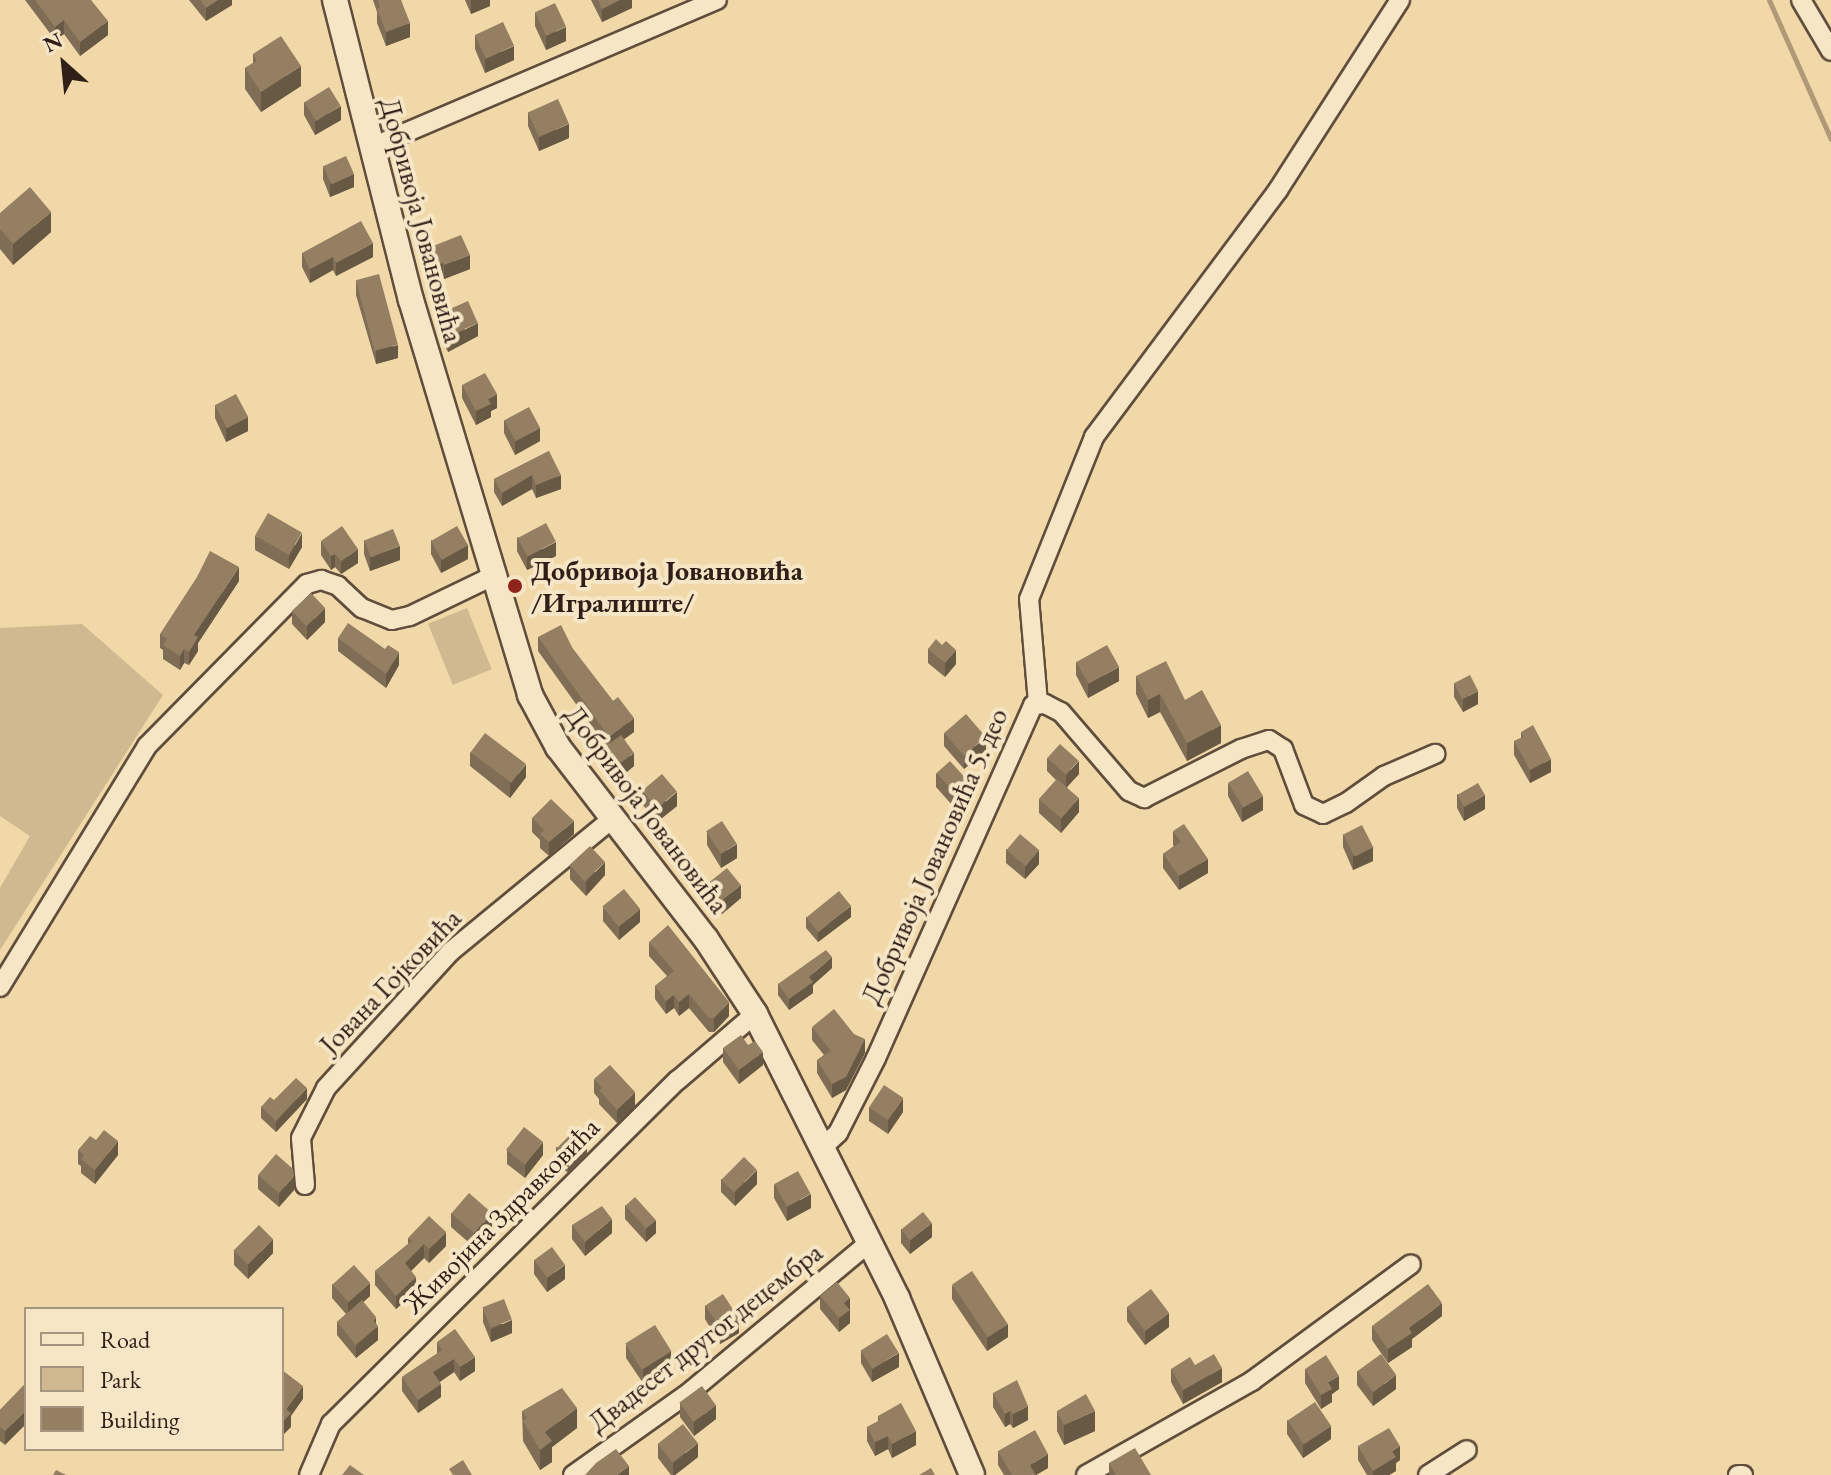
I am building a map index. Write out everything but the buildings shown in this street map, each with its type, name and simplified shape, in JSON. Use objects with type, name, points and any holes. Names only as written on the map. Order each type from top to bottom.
[{"type":"street","name":"Добривоја Јовановића","points":[[335,0],[411,300],[493,576],[537,711],[612,819],[706,939],[755,1014],[870,1242],[939,1391],[972,1475]]},
{"type":"street","points":[[372,147],[717,0]]},
{"type":"street","points":[[1038,703],[1029,599],[1094,437],[1278,190],[1400,0]]},
{"type":"street","points":[[1801,0],[1831,51]]},
{"type":"street","points":[[0,987],[147,746],[307,584],[321,580],[338,586],[362,608],[392,620],[410,616],[493,576]]},
{"type":"street","name":"Добривоја Јовановића 5. део","points":[[823,1147],[838,1133],[870,1070],[1028,712],[1038,703],[1051,706],[1067,717],[1129,791],[1144,798],[1241,749],[1269,740],[1283,749],[1304,805],[1323,814],[1346,803],[1384,776],[1435,754]]},
{"type":"street","name":"Јована Гојковића","points":[[305,1185],[301,1138],[326,1088],[450,952],[612,819]]},
{"type":"street","name":"Живојина Здравковића","points":[[309,1475],[331,1424],[678,1080],[755,1014]]},
{"type":"street","name":"Двадесет другог децембра","points":[[573,1475],[691,1391],[870,1242]]},
{"type":"street","points":[[1086,1475],[1252,1381],[1411,1264]]},
{"type":"street","points":[[1428,1475],[1467,1450]]},
{"type":"green space","points":[[467,608],[492,669],[453,685],[428,624]]},
{"type":"green space","points":[[82,624],[163,695],[0,950],[0,888],[30,836],[0,816],[0,628]]},
{"type":"waterway","points":[[1769,0],[1831,139]]},
{"type":"place","name":"Добривоја Јовановића /Игралиште/","points":[[515,586]]}]
